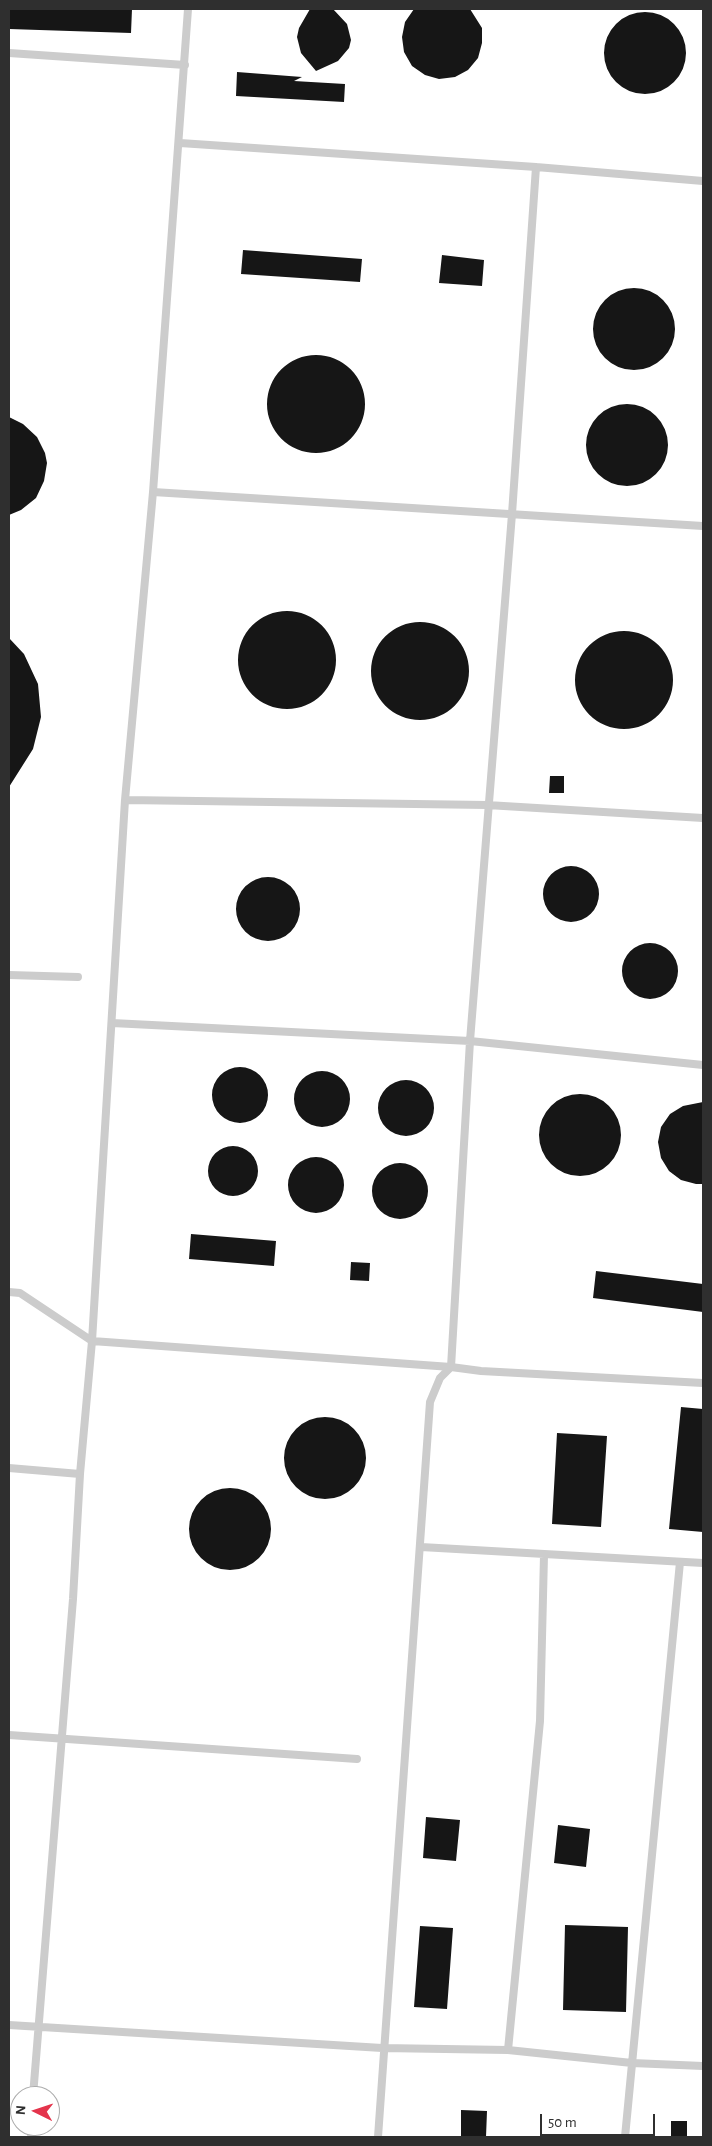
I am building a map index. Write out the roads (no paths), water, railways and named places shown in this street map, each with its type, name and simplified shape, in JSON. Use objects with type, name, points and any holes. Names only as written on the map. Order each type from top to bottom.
[{"type":"lane","points":[[34,2086],[73,1599],[80,1474],[92,1341],[125,800],[153,492],[180,143],[188,9]]},
{"type":"lane","points":[[9,53],[185,65]]},
{"type":"lane","points":[[180,143],[536,167],[703,181]]},
{"type":"lane","points":[[378,2137],[382,2048],[421,1547],[430,1402],[440,1378],[451,1366],[470,1041],[487,805],[512,514],[536,167]]},
{"type":"lane","points":[[153,492],[703,526]]},
{"type":"lane","points":[[125,800],[487,805],[703,818]]},
{"type":"lane","points":[[9,975],[78,977]]},
{"type":"lane","points":[[112,1023],[470,1041],[703,1065]]},
{"type":"lane","points":[[9,1292],[20,1293],[92,1341],[451,1366],[490,1371],[703,1383]]},
{"type":"lane","points":[[9,1468],[80,1474]]},
{"type":"lane","points":[[421,1547],[703,1563]]},
{"type":"lane","points":[[508,2050],[540,1721],[544,1555]]},
{"type":"lane","points":[[625,2137],[680,1562]]},
{"type":"lane","points":[[9,1735],[357,1759]]},
{"type":"lane","points":[[9,2025],[382,2048],[508,2050],[632,2063],[703,2066]]}]
